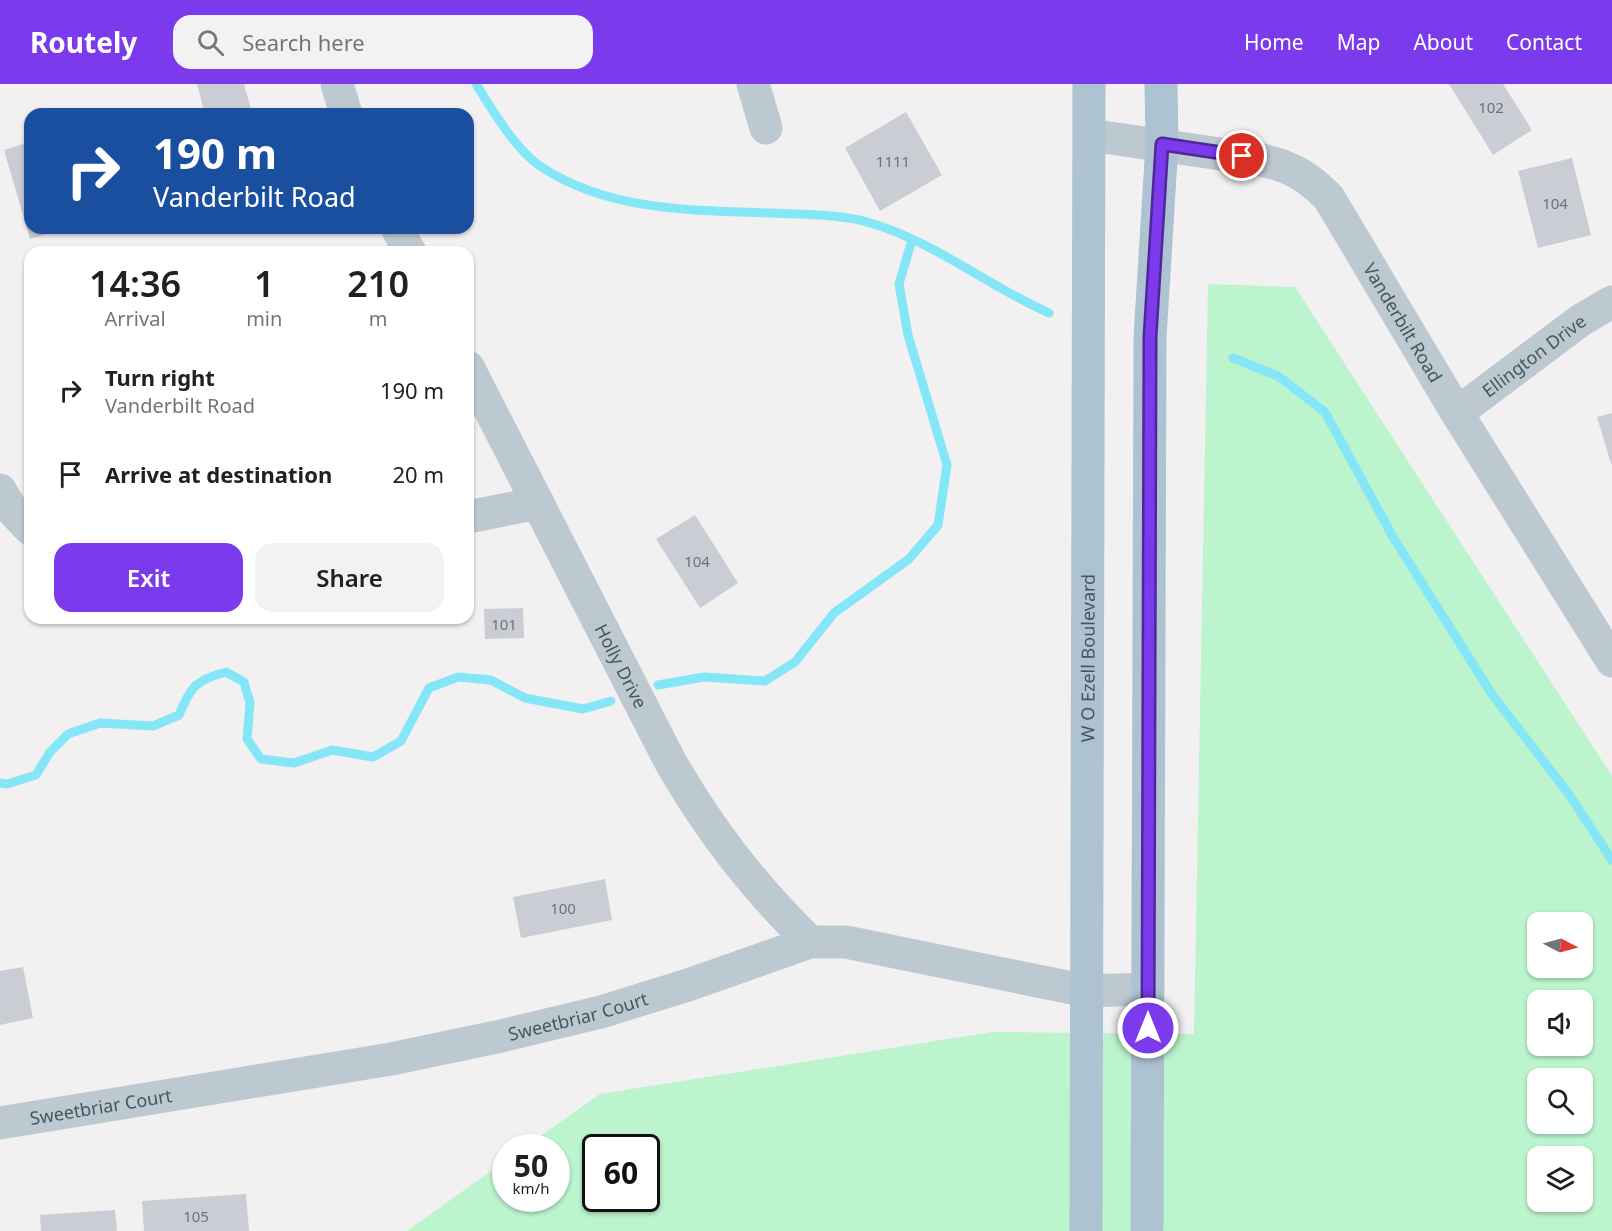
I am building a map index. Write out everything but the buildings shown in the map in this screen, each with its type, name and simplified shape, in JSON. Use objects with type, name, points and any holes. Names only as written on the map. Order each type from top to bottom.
[{"type":"main road","name":"W O Ezell Boulevard","points":[[1086,1231],[1089,84]]},
{"type":"main road","points":[[1147,1231],[1150,337],[1162,144],[1161,84]]},
{"type":"street","points":[[337,84],[344,108]]},
{"type":"street","points":[[753,84],[766,128]]},
{"type":"street","name":"Vanderbilt Road","points":[[1089,135],[1162,144],[1281,164],[1315,183],[1329,198],[1457,413],[1612,661]]},
{"type":"street","name":"Ellington Drive","points":[[1457,413],[1581,320],[1612,302]]},
{"type":"street","name":"Holly Drive","points":[[474,379],[671,763],[699,812],[732,858],[769,902],[810,942]]},
{"type":"street","points":[[0,489],[12,510],[24,523]]},
{"type":"street","points":[[474,516],[538,503]]},
{"type":"street","name":"Sweetbriar Court","points":[[0,1123],[391,1059],[501,1036],[601,1012],[691,984],[810,942],[846,942],[1087,991],[1148,989]]},
{"type":"green space","points":[[1208,284],[1295,287],[1612,776],[1612,1231],[407,1231],[492,1170],[492,1212],[570,1212],[570,1134],[543,1134],[600,1094],[992,1032],[1194,1034]]},
{"type":"waterway","points":[[476,84],[506,130],[524,152],[543,168],[569,182],[625,201],[654,206],[820,215],[867,222],[914,240],[1049,313]]},
{"type":"waterway","points":[[658,685],[704,677],[765,681],[795,662],[834,613],[909,559],[938,525],[947,465],[908,335],[899,284],[912,240]]},
{"type":"waterway","points":[[1233,358],[1278,376],[1325,412],[1393,537],[1491,693],[1568,793],[1612,860]]},
{"type":"waterway","points":[[0,783],[7,784],[36,775],[50,752],[68,734],[100,723],[153,726],[179,715],[187,697],[201,681],[226,672],[244,682],[250,703],[247,739],[261,759],[294,763],[332,750],[373,757],[401,741],[429,688],[458,677],[491,680],[525,698],[583,709],[611,701]]},
{"type":"route","points":[[1148,1028],[1150,337],[1162,144],[1242,156]]}]
